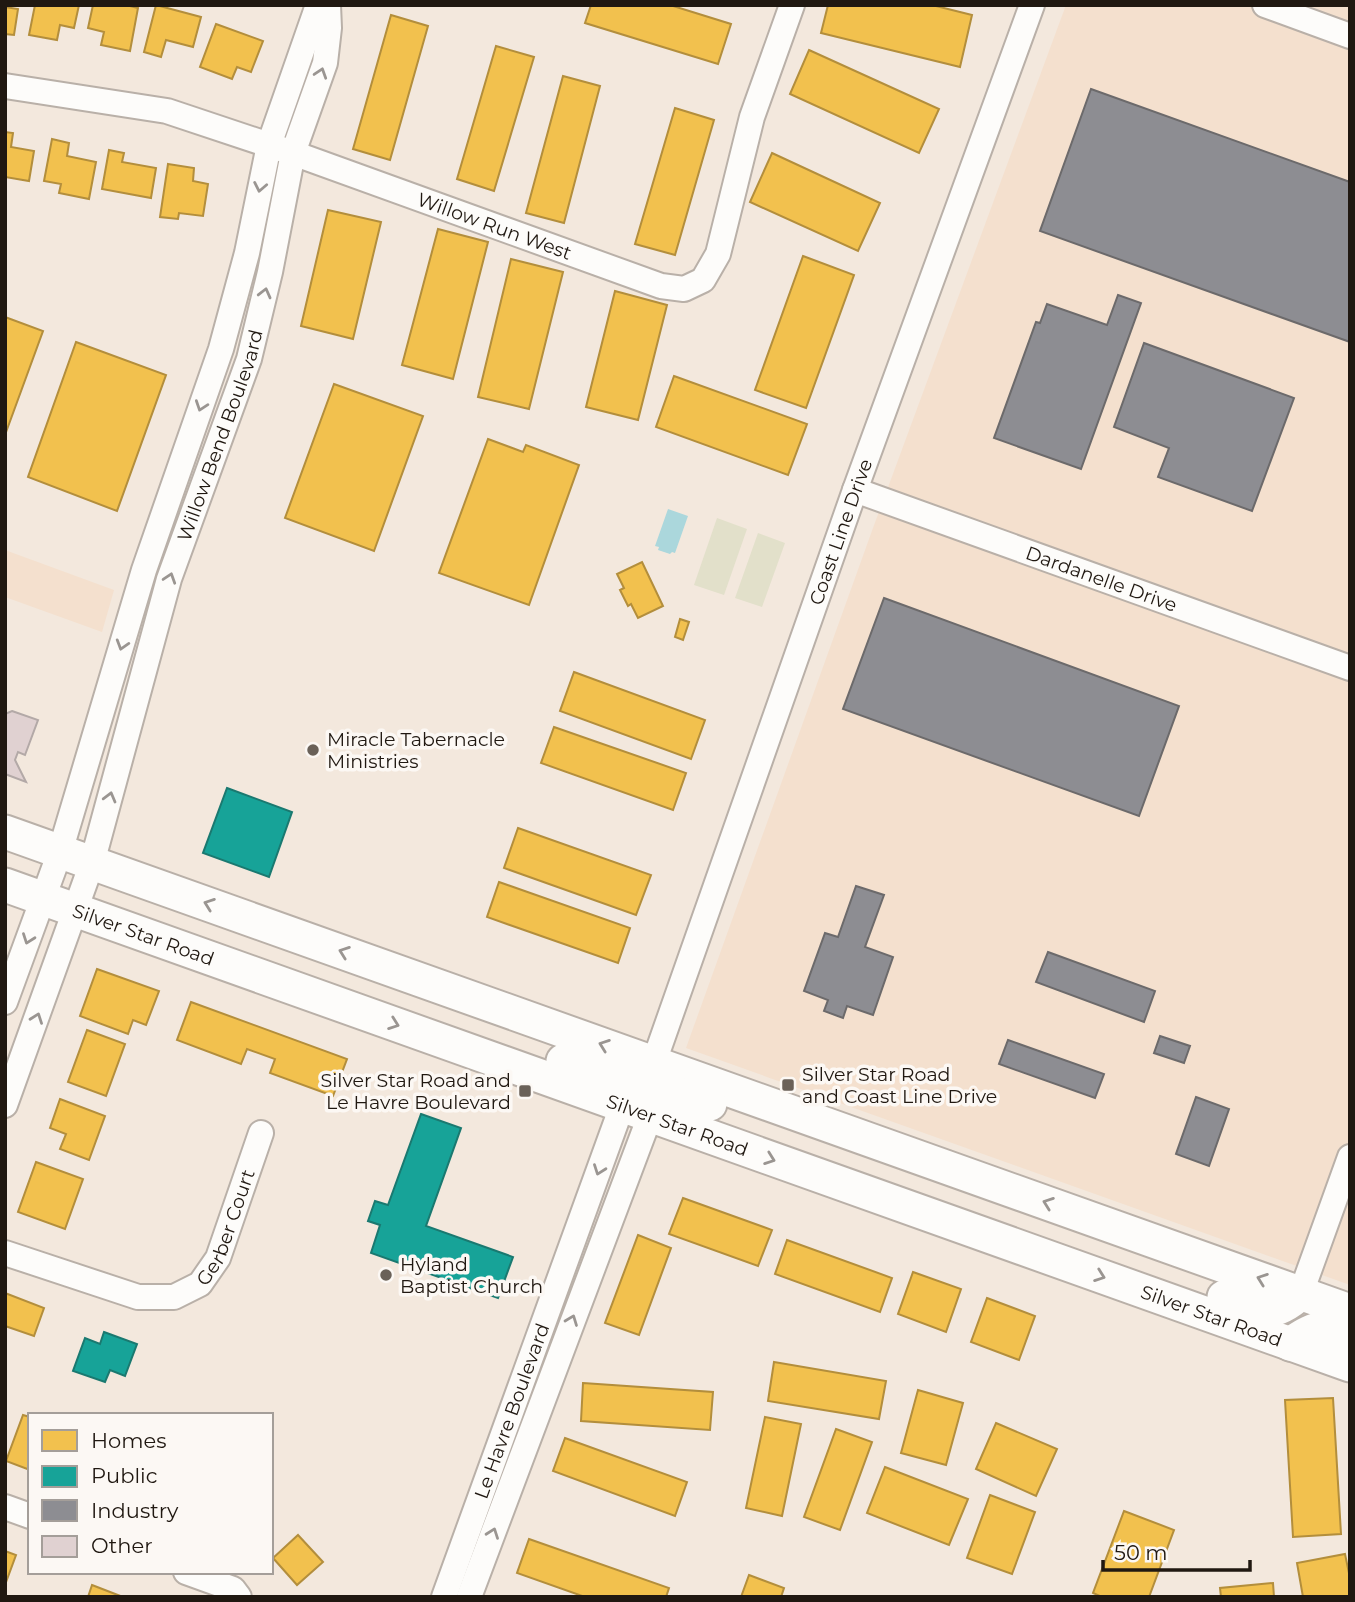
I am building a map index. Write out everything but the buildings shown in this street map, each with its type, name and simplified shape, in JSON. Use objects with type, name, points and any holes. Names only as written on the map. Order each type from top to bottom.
[{"type":"main road","points":[[5,832],[1350,1311]]},
{"type":"main road","name":"Silver Star Road","points":[[5,885],[1350,1366]]},
{"type":"main road","points":[[274,981],[325,976],[595,1073],[620,1077],[637,1074],[654,1062]]},
{"type":"main road","points":[[636,1111],[648,1095],[666,1091],[699,1100],[817,1143],[914,1156]]},
{"type":"main road","points":[[889,1201],[1098,1251],[1266,1312],[1286,1307],[1301,1293]]},
{"type":"main road","points":[[1290,1344],[1310,1331],[1324,1326],[1350,1334]]},
{"type":"street","name":"Willow Bend Boulevard","points":[[5,1002],[60,852],[144,570],[221,349],[247,253],[269,145],[318,5]]},
{"type":"street","name":"Willow Bend Boulevard","points":[[5,1105],[14,1053],[76,911],[92,863],[169,579],[249,359],[270,272],[293,153],[325,63],[329,29],[328,5]]},
{"type":"street","name":"Willow Run West","points":[[5,86],[167,111],[293,153],[661,286],[684,289],[703,280],[718,254],[752,117],[792,5]]},
{"type":"street","name":"Coast Line Drive","points":[[654,1062],[855,490],[1032,5]]},
{"type":"street","points":[[1265,5],[1350,36]]},
{"type":"street","name":"Dardanelle Drive","points":[[855,490],[1350,668]]},
{"type":"street","name":"Le Havre Boulevard","points":[[444,1597],[636,1111]]},
{"type":"street","name":"Le Havre Boulevard","points":[[469,1597],[636,1111]]},
{"type":"street","name":"Gerber Court","points":[[5,1252],[138,1297],[174,1297],[200,1284],[218,1258],[261,1133]]},
{"type":"street","points":[[1301,1293],[1350,1157]]},
{"type":"street","points":[[5,1507],[28,1515]]},
{"type":"street","points":[[192,1574],[233,1589],[239,1597]]},
{"type":"shaded area","points":[[1066,5],[1350,5],[1350,1285],[686,1048],[873,528]]},
{"type":"shaded area","points":[[717,518],[747,529],[724,595],[694,585]]},
{"type":"shaded area","points":[[758,533],[785,543],[762,607],[735,598]]},
{"type":"shaded area","points":[[5,550],[114,590],[102,632],[5,597]]},
{"type":"water","points":[[668,509],[688,516],[675,553],[670,554],[658,550],[659,547],[655,546]]},
{"type":"place","name":"Miracle Tabernacle Ministries","points":[[313,750]]},
{"type":"place","name":"Silver Star Road and Coast Line Drive","points":[[788,1085]]},
{"type":"place","name":"Silver Star Road and Le Havre Boulevard","points":[[525,1091]]},
{"type":"place","name":"Hyland Baptist Church","points":[[386,1275]]}]
